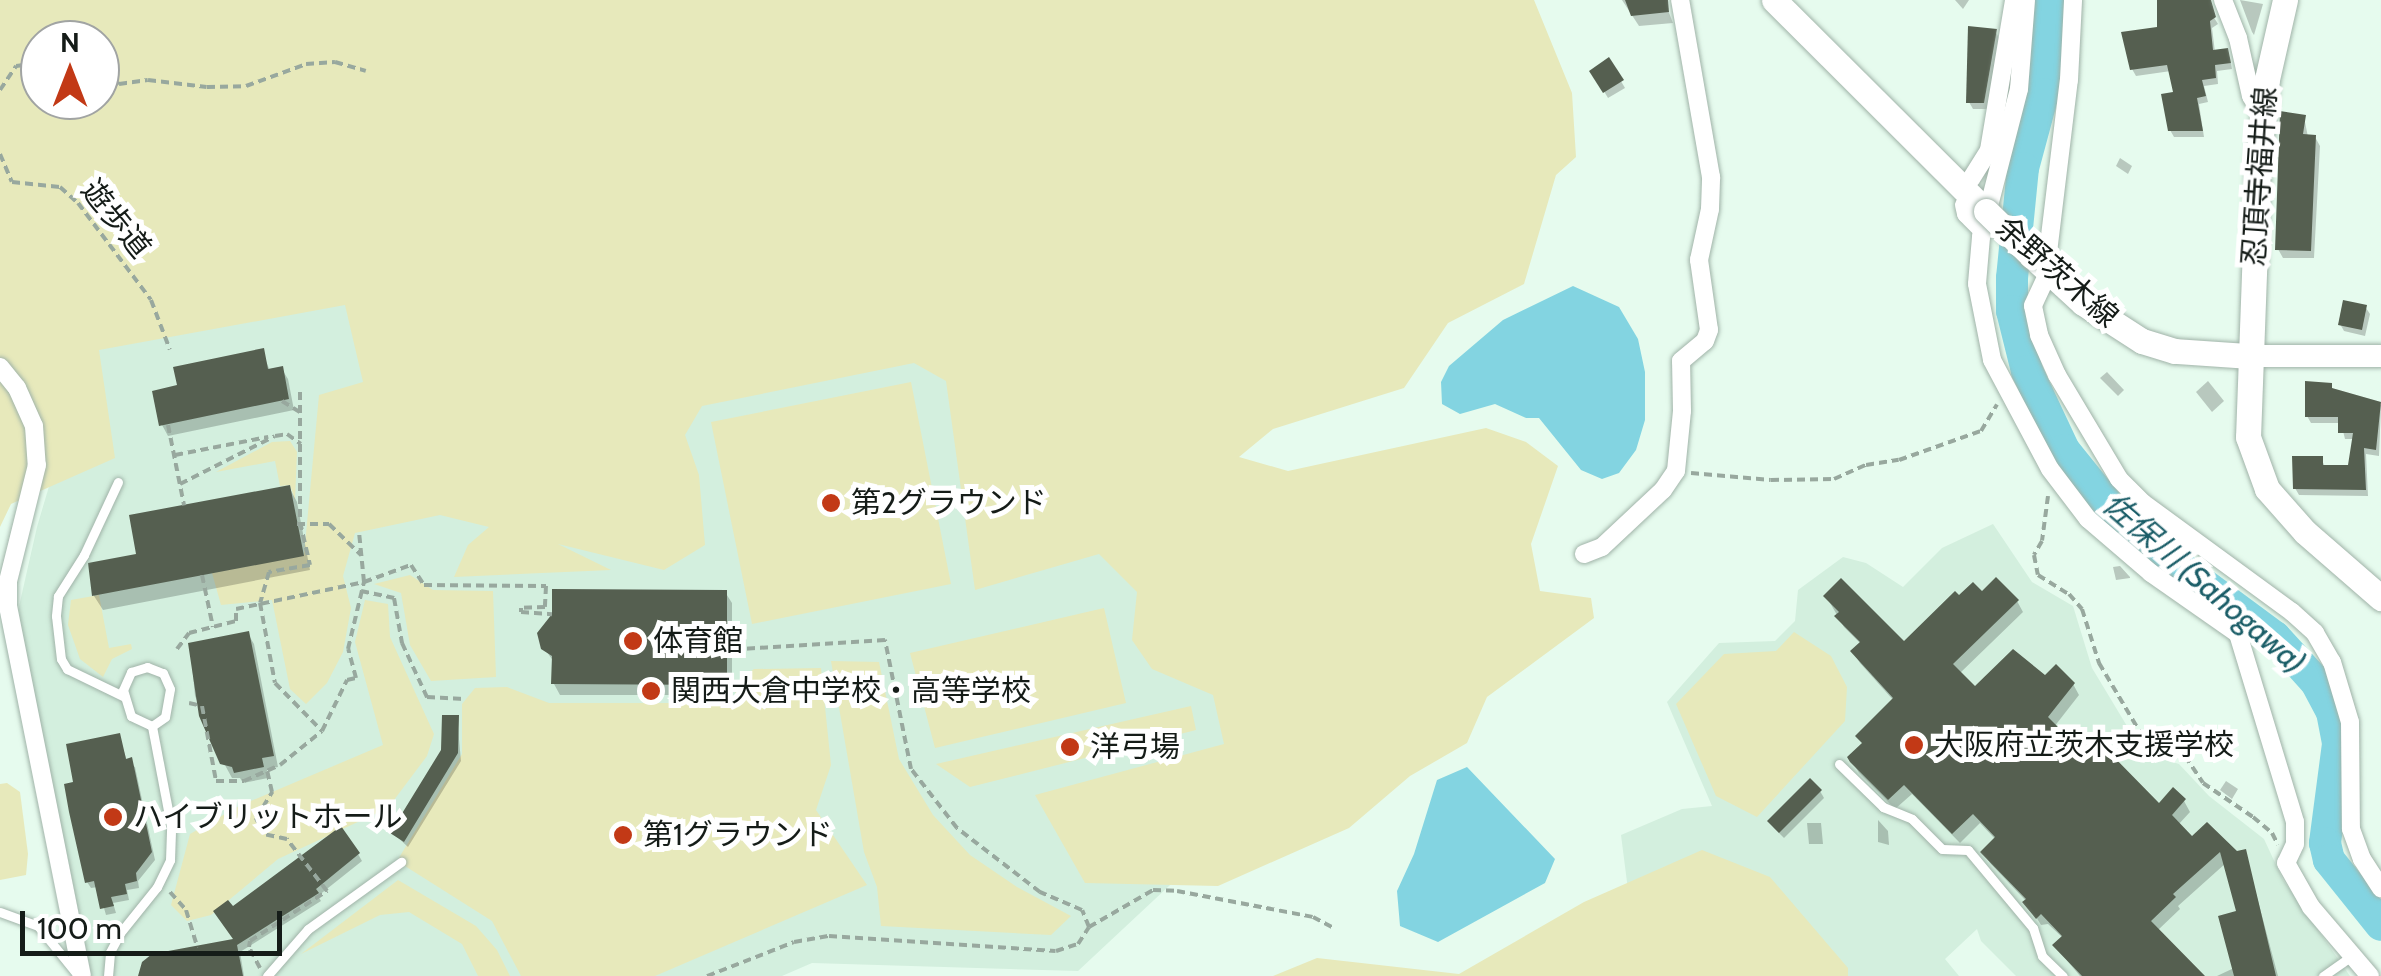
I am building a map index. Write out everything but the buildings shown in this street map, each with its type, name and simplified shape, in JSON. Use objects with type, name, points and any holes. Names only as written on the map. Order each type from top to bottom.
[{"type":"main road","name":"余野茨木線","points":[[1774,0],[1978,216],[2042,265],[2083,303],[2142,341],[2175,352],[2249,356]]},
{"type":"main road","name":"忍頂寺福井線","points":[[2249,356],[2262,116],[2285,0]]},
{"type":"main road","points":[[2249,356],[2248,437],[2267,489],[2305,532],[2381,598]]},
{"type":"street","points":[[1584,554],[1602,547],[1663,490],[1676,472],[1682,412],[1681,361],[1705,341],[1708,330],[1699,260],[1712,195],[1680,0]]},
{"type":"street","points":[[1971,179],[1988,150],[2014,0]]},
{"type":"street","points":[[2026,0],[2018,89],[1978,216],[1977,284],[1983,325],[2006,391],[2050,469],[2088,519],[2121,549],[2238,634],[2295,822],[2295,844],[2286,862],[2311,906],[2350,957],[2370,976]]},
{"type":"street","points":[[2072,0],[2069,80],[2042,265],[2032,306],[2038,335],[2056,375],[2120,479],[2143,503],[2315,633],[2332,662],[2350,722],[2351,829],[2362,859],[2381,888]]},
{"type":"street","points":[[2223,0],[2238,38],[2250,96],[2262,116]]},
{"type":"street","points":[[2249,356],[2381,356]]},
{"type":"street","points":[[0,367],[17,388],[34,426],[36,465],[8,581],[8,606],[81,976]]},
{"type":"lane","points":[[118,482],[84,555],[58,596],[57,628],[61,659],[67,669],[125,696]]},
{"type":"lane","points":[[147,668],[163,673],[170,689],[165,717],[152,726],[131,716],[125,696],[124,684],[131,672],[147,668]]},
{"type":"lane","points":[[108,976],[110,952],[120,933],[157,888],[170,860],[172,826],[152,726]]},
{"type":"lane","points":[[1839,764],[1884,807],[1912,819],[1942,849],[1968,850],[2033,928],[2042,956],[2063,976]]},
{"type":"lane","points":[[265,976],[308,929],[400,862]]},
{"type":"lane","points":[[0,912],[38,926],[81,976]]},
{"type":"lane","points":[[2323,976],[2350,957]]},
{"type":"path","points":[[120,84],[148,80],[208,87],[246,86],[306,64],[335,62],[366,71]]},
{"type":"path","points":[[0,90],[20,66]]},
{"type":"path","name":"遊歩道","points":[[0,154],[12,182],[60,187],[78,204],[151,300],[170,350]]},
{"type":"path","points":[[1676,472],[1770,480],[1834,479],[1866,465],[1899,460],[1981,430],[2006,391]]},
{"type":"path","points":[[300,392],[299,523],[310,564],[269,572],[260,603],[276,683],[322,731]]},
{"type":"path","points":[[282,401],[301,414]]},
{"type":"path","points":[[168,424],[184,504]]},
{"type":"path","points":[[174,455],[288,434],[301,444]]},
{"type":"path","points":[[180,484],[275,436]]},
{"type":"path","points":[[2050,469],[2044,532],[2034,555],[2038,575],[2077,600],[2098,663],[2153,749],[2185,756],[2203,782],[2272,832],[2286,862]]},
{"type":"path","points":[[299,523],[330,524],[361,555]]},
{"type":"path","points":[[189,703],[202,706],[216,781],[244,781],[267,771],[322,731],[347,680],[356,678],[348,648],[364,582],[359,532]]},
{"type":"path","points":[[177,648],[189,633],[236,621],[236,609],[364,582],[411,566],[424,585],[546,586],[545,607],[521,608],[521,612],[552,614]]},
{"type":"path","points":[[202,575],[212,627]]},
{"type":"path","points":[[362,590],[394,598],[402,643],[428,696],[464,698]]},
{"type":"path","points":[[740,650],[885,640],[911,769],[957,828],[1040,892],[1082,910],[1088,927]]},
{"type":"path","points":[[265,976],[249,947],[250,941],[327,891],[287,839],[264,834],[256,818],[272,792],[267,771]]},
{"type":"path","points":[[707,976],[794,942],[829,936],[1056,951],[1078,944],[1088,927],[1153,890],[1177,890],[1313,917],[1334,928]]},
{"type":"path","points":[[170,892],[186,910],[197,946]]},
{"type":"shaded area","name":"関西大倉中学校・高等学校","points":[[388,265],[1070,313],[1291,772],[1078,971],[812,963],[782,976],[91,976],[18,611],[37,527],[102,307]]},
{"type":"shaded area","name":"大阪府立茨木支援学校","points":[[1993,524],[2032,582],[2073,606],[2092,668],[2133,736],[2150,755],[2179,764],[2209,796],[2264,839],[2283,880],[2350,976],[2016,976],[1981,941],[1977,929],[1945,959],[1959,976],[1838,976],[1628,890],[1621,835],[1682,809],[1712,806],[1667,702],[1719,643],[1775,641],[1795,621],[1798,590],[1843,557],[1866,563],[1903,587],[1942,548]]},
{"type":"green space","points":[[0,0],[1534,0],[1572,93],[1576,157],[1556,175],[1524,284],[1448,323],[1404,388],[1273,429],[1239,457],[1288,471],[1486,428],[1526,442],[1558,466],[1531,544],[1540,591],[1591,598],[1594,618],[1487,697],[1467,743],[1410,776],[1349,828],[1218,886],[1085,883],[1035,795],[1224,744],[1213,695],[1152,669],[1132,640],[1137,592],[1099,554],[975,590],[946,381],[914,363],[702,406],[685,435],[699,475],[705,545],[664,570],[558,544],[611,570],[454,577],[468,545],[489,527],[440,515],[355,533],[343,576],[351,608],[343,652],[327,683],[306,704],[290,689],[272,600],[221,605],[212,573],[304,555],[319,395],[363,382],[345,305],[99,350],[115,458],[11,504],[0,527]]},
{"type":"green space","name":"第2グラウンド","points":[[911,382],[951,584],[752,624],[711,422]]},
{"type":"green space","points":[[290,441],[297,452],[295,500],[290,485],[280,486],[275,461],[216,472],[272,442]]},
{"type":"green space","points":[[410,575],[433,590],[493,591],[496,677],[431,681],[410,645],[401,593],[374,584]]},
{"type":"green space","points":[[99,595],[109,648],[131,644],[132,649],[112,659],[103,677],[80,659],[68,625],[71,600]]},
{"type":"green space","points":[[365,600],[388,604],[390,637],[434,734],[427,756],[388,808],[278,859],[211,915],[187,921],[171,905],[190,834],[239,806],[383,745],[355,642]]},
{"type":"green space","points":[[1104,608],[1126,703],[935,748],[910,653]]},
{"type":"green space","points":[[1794,632],[1831,656],[1847,687],[1845,721],[1757,817],[1716,796],[1676,704],[1724,654],[1776,651]]},
{"type":"green space","points":[[831,661],[879,662],[899,759],[933,815],[970,855],[1017,887],[1071,916],[1051,935],[881,926],[877,887],[864,852]]},
{"type":"green space","name":"第1グラウンド","points":[[821,668],[831,765],[816,810],[867,885],[655,976],[521,976],[492,921],[397,861],[462,754],[462,704],[475,688],[507,687],[549,703],[735,703],[736,683],[754,669]]},
{"type":"green space","name":"洋弓場","points":[[1191,706],[1196,730],[970,787],[936,764]]},
{"type":"green space","points":[[7,783],[20,792],[28,854],[26,875],[0,880],[0,784]]},
{"type":"green space","points":[[1702,850],[1770,877],[1848,968],[1848,976],[1273,976],[1317,958],[1459,974],[1584,902]]},
{"type":"green space","points":[[398,880],[476,926],[497,950],[510,976],[478,976],[462,944],[409,912],[380,915],[301,954]]},
{"type":"water","points":[[1573,286],[1619,307],[1638,339],[1645,372],[1645,420],[1636,450],[1619,473],[1602,479],[1581,470],[1539,418],[1526,418],[1495,404],[1460,414],[1442,404],[1441,382],[1449,366],[1503,320]]},
{"type":"water","points":[[1467,767],[1555,859],[1545,883],[1438,942],[1400,926],[1397,891],[1414,854],[1437,780]]},
{"type":"waterway","name":"佐保川 (Sahogawa)","points":[[2050,0],[2043,94],[2023,168],[2012,278],[2012,311],[2027,371],[2064,450],[2114,512],[2156,549],[2275,637],[2316,682],[2332,712],[2338,744],[2325,843],[2329,860],[2381,925]]},
{"type":"place","name":"第2グラウンド","points":[[831,503]]},
{"type":"place","name":"体育館","points":[[633,641]]},
{"type":"place","name":"関西大倉中学校・高等学校","points":[[651,691]]},
{"type":"place","name":"大阪府立茨木支援学校","points":[[1914,745]]},
{"type":"place","name":"洋弓場","points":[[1070,747]]},
{"type":"place","name":"ハイブリットホール","points":[[113,817]]},
{"type":"place","name":"第1グラウンド","points":[[623,835]]}]
